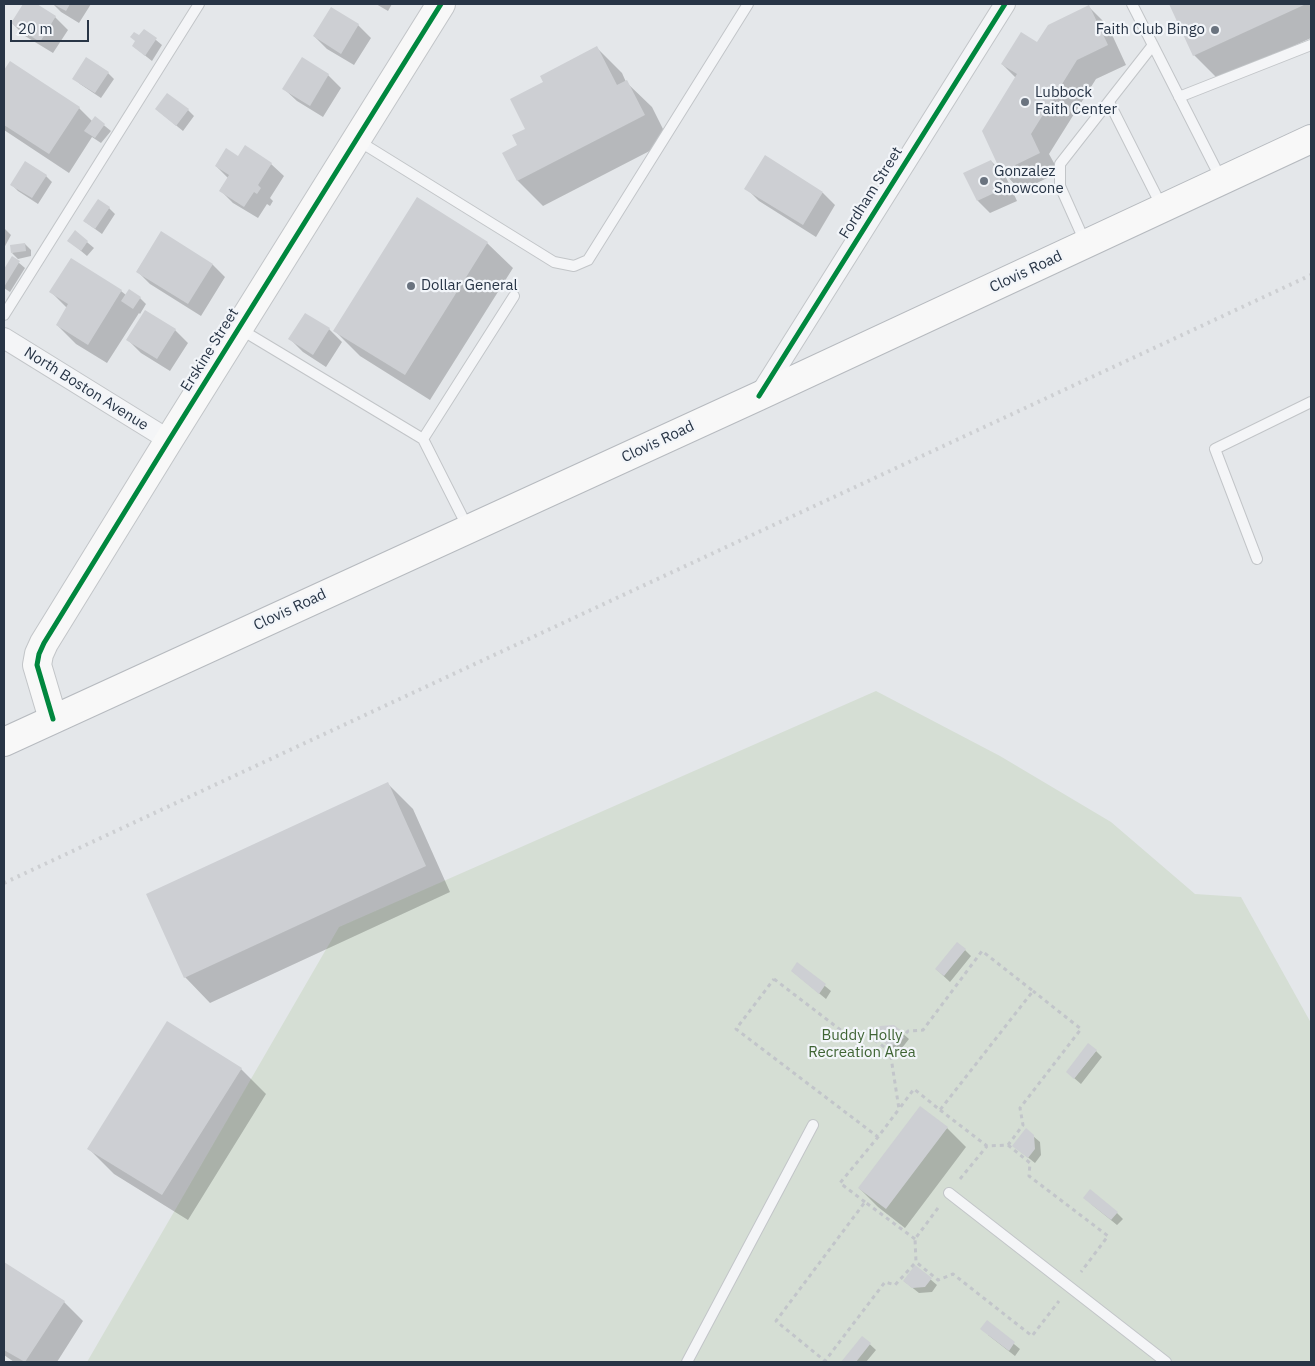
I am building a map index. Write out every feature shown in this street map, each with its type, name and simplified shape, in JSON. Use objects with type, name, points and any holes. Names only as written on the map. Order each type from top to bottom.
[{"type":"main road","name":"Erskine Street","points":[[53,718],[37,666],[39,654],[238,328],[441,4]]},
{"type":"main road","name":"Clovis Road","points":[[4,742],[759,396],[1311,138]]},
{"type":"street","name":"Fordham Street","points":[[759,396],[1005,4]]},
{"type":"street","name":"North Boston Avenue","points":[[4,338],[169,440]]},
{"type":"lane","points":[[4,315],[199,4]]},
{"type":"lane","points":[[356,140],[554,262],[574,266],[588,260],[748,4]]},
{"type":"lane","points":[[1132,4],[1222,180]]},
{"type":"lane","points":[[1085,244],[1060,186],[1060,164],[1153,45]]},
{"type":"lane","points":[[1179,98],[1311,45]]},
{"type":"lane","points":[[1109,102],[1162,208]]},
{"type":"lane","points":[[423,439],[514,296]]},
{"type":"lane","points":[[238,328],[423,439],[469,529]]},
{"type":"lane","points":[[1257,559],[1216,448],[1311,402]]},
{"type":"lane","points":[[687,1362],[813,1125]]},
{"type":"lane","points":[[949,1193],[1166,1362]]},
{"type":"path","points":[[890,1052],[908,1031],[923,1030],[982,951],[1081,1028],[1020,1108],[1023,1124],[1008,1145]]},
{"type":"path","points":[[878,1137],[736,1029],[774,979],[855,1041],[863,1032],[890,1052],[899,1109]]},
{"type":"path","points":[[940,1110],[1033,991]]},
{"type":"path","points":[[915,1239],[840,1183],[914,1090],[988,1146],[1008,1145],[1030,1163],[1029,1176],[1108,1236],[1032,1336],[953,1274],[938,1280],[916,1262]]},
{"type":"path","points":[[865,1202],[776,1321],[825,1361],[885,1282],[895,1285],[916,1262],[915,1239],[949,1193],[988,1146]]},
{"type":"green space","name":"Buddy Holly Recreation Area","points":[[876,691],[1000,756],[1111,822],[1195,894],[1241,897],[1311,1023],[1311,1362],[87,1362],[339,927]]},
{"type":"building","points":[[23,4],[37,4],[56,16],[40,42],[11,23]]},
{"type":"building","points":[[53,4],[70,4],[66,11]]},
{"type":"building","name":"Faith Club Bingo","points":[[1169,4],[1306,4],[1193,56]]},
{"type":"building","name":"Lubbock Faith Center","points":[[1089,5],[1108,45],[1077,60],[1031,134],[1040,153],[1001,172],[982,131],[1017,74],[1001,64],[1021,32],[1037,42],[1048,25]]},
{"type":"building","points":[[331,7],[359,24],[341,54],[313,36]]},
{"type":"building","points":[[144,29],[157,38],[145,56],[132,46],[135,41],[130,37],[134,32],[139,35]]},
{"type":"building","points":[[597,46],[617,85],[627,80],[645,115],[517,181],[502,153],[517,145],[512,135],[525,129],[510,99],[543,82],[540,76]]},
{"type":"building","points":[[86,57],[109,72],[95,93],[72,79]]},
{"type":"building","points":[[302,57],[329,74],[310,106],[282,89]]},
{"type":"building","points":[[10,61],[80,107],[49,154],[4,125],[4,70]]},
{"type":"building","points":[[167,93],[189,109],[176,126],[155,109]]},
{"type":"building","points":[[95,116],[105,124],[95,138],[84,131]]},
{"type":"building","points":[[245,145],[272,163],[258,185],[261,188],[257,194],[254,192],[244,207],[219,191],[229,175],[215,166],[226,148],[238,156]]},
{"type":"building","points":[[765,155],[823,192],[803,225],[744,189]]},
{"type":"building","name":"Gonzalez Snowcone","points":[[991,160],[1005,188],[977,201],[963,173]]},
{"type":"building","points":[[25,161],[47,175],[32,198],[10,185]]},
{"type":"building","name":"Dollar General","points":[[417,197],[488,242],[405,375],[333,331]]},
{"type":"building","points":[[98,199],[110,207],[95,229],[83,221]]},
{"type":"building","points":[[75,230],[88,241],[81,251],[67,241]]},
{"type":"building","points":[[161,231],[213,264],[188,304],[136,272]]},
{"type":"building","points":[[25,243],[26,251],[11,253],[10,245]]},
{"type":"building","points":[[12,256],[20,261],[4,287],[4,269]]},
{"type":"building","points":[[71,258],[122,290],[88,345],[56,325],[68,304],[49,292]]},
{"type":"building","points":[[129,289],[141,297],[133,309],[121,301]]},
{"type":"building","points":[[145,310],[176,329],[157,359],[126,340]]},
{"type":"building","points":[[305,313],[330,328],[313,355],[288,339]]},
{"type":"building","points":[[388,782],[426,866],[184,978],[146,894]]},
{"type":"building","points":[[957,942],[966,949],[944,976],[935,969]]},
{"type":"building","points":[[797,962],[826,984],[819,994],[791,971]]},
{"type":"building","points":[[167,1021],[242,1068],[162,1195],[87,1149]]},
{"type":"building","points":[[894,1025],[903,1032],[891,1048],[874,1035],[880,1026]]},
{"type":"building","points":[[1088,1043],[1097,1050],[1074,1079],[1066,1072]]},
{"type":"building","points":[[920,1106],[948,1127],[886,1209],[858,1188]]},
{"type":"building","points":[[1026,1128],[1034,1135],[1035,1149],[1028,1158],[1012,1146]]},
{"type":"building","points":[[1090,1189],[1118,1212],[1111,1220],[1083,1198]]},
{"type":"building","points":[[4,1262],[65,1301],[25,1362],[4,1350]]},
{"type":"building","points":[[915,1265],[932,1278],[925,1287],[912,1288],[903,1281]]},
{"type":"building","points":[[987,1320],[1015,1342],[1009,1351],[980,1329]]},
{"type":"building","points":[[862,1336],[871,1343],[856,1362],[841,1362]]},
{"type":"railway","points":[[4,883],[1311,275]]},
{"type":"cycle path","points":[[53,719],[37,665],[44,643],[441,4]]},
{"type":"cycle path","points":[[759,396],[1005,4]]},
{"type":"place","name":"Faith Club Bingo","points":[[1215,30]]},
{"type":"place","name":"Lubbock Faith Center","points":[[1025,102]]},
{"type":"place","name":"Gonzalez Snowcone","points":[[984,181]]},
{"type":"place","name":"Dollar General","points":[[411,286]]}]
